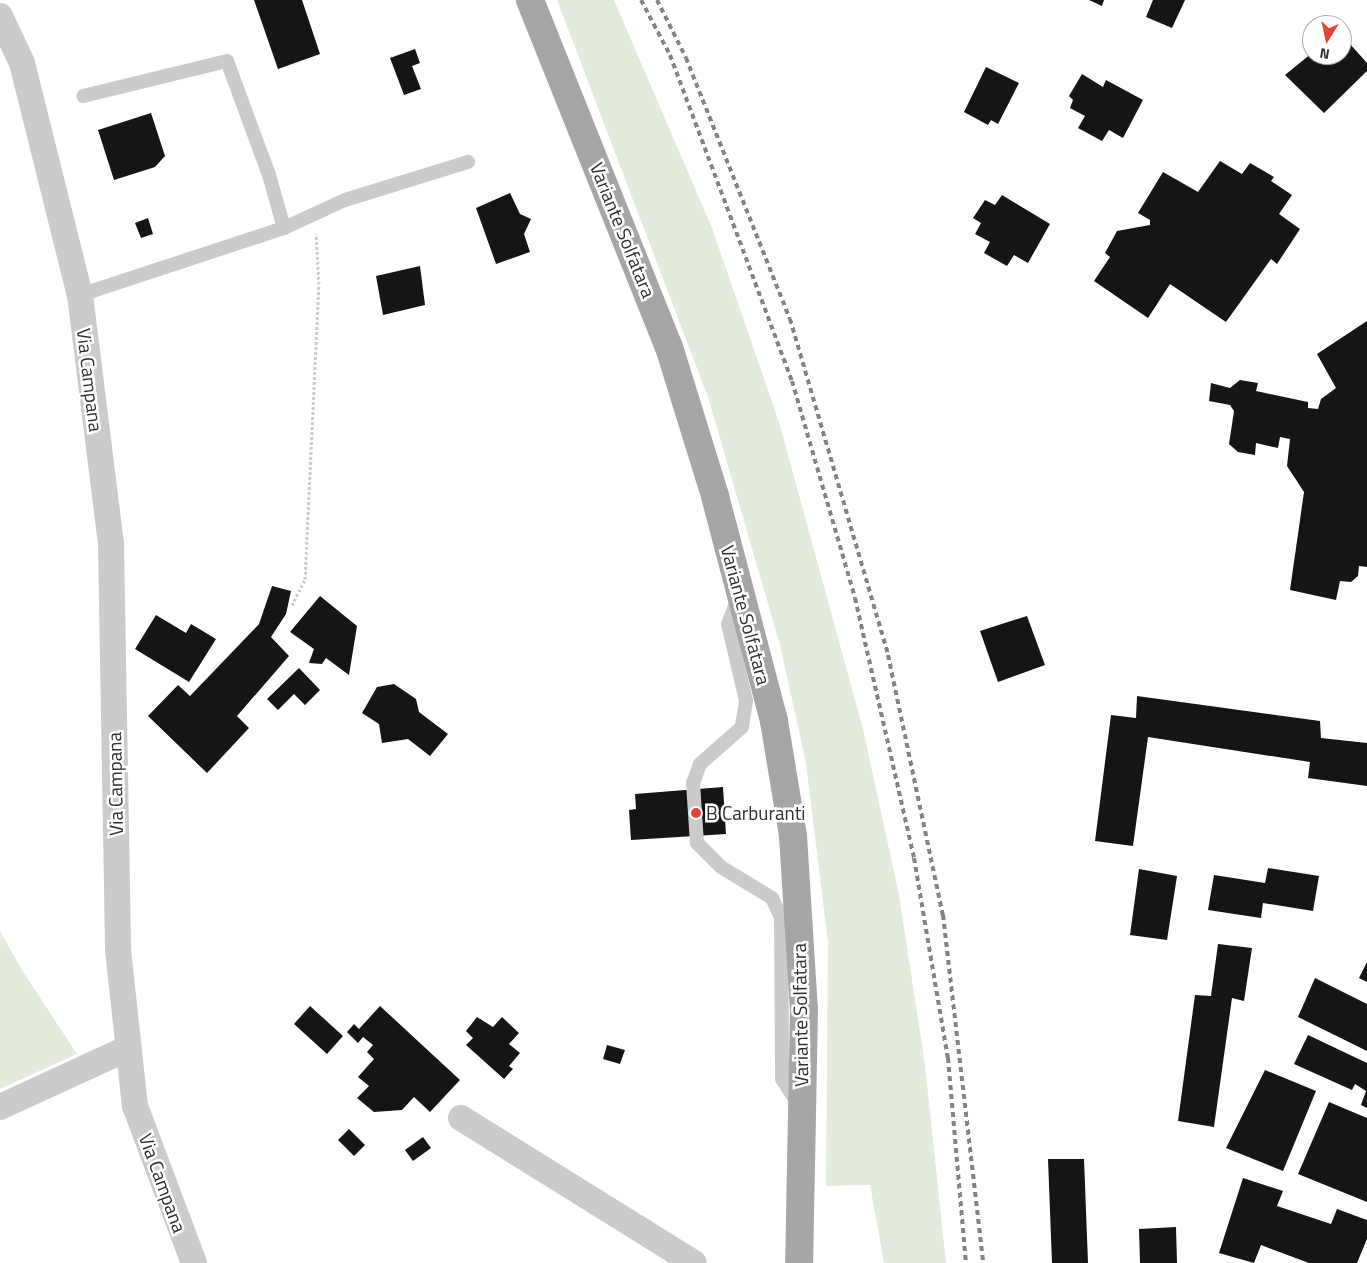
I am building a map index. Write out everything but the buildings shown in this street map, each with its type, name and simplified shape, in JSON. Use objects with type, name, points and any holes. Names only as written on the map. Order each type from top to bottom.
[{"type":"main road","name":"Variante Solfatara","points":[[530,0],[670,347],[715,496],[774,721],[793,836],[804,1009],[799,1263]]},
{"type":"street","name":"Via Campana","points":[[0,16],[22,63],[80,295],[110,543],[118,950],[128,1048],[135,1106],[194,1263]]},
{"type":"street","points":[[0,1107],[128,1048]]},
{"type":"street","points":[[461,1118],[694,1263]]},
{"type":"lane","points":[[83,96],[227,60],[269,175],[284,228]]},
{"type":"lane","points":[[80,295],[284,228],[345,200],[468,162]]},
{"type":"lane","points":[[740,592],[728,624],[746,701],[742,727],[700,764],[693,783],[698,843],[721,867],[772,898],[781,917],[782,1079],[802,1110]]},
{"type":"path","points":[[292,605],[305,579],[319,284],[315,214]]},
{"type":"green space","points":[[557,0],[614,0],[712,228],[779,422],[863,729],[899,895],[925,1065],[946,1263],[884,1263],[870,1185],[826,1186],[828,943],[806,763],[780,645],[708,397]]},
{"type":"green space","points":[[0,931],[22,970],[77,1054],[0,1089]]},
{"type":"railway","points":[[641,0],[670,55],[792,381],[855,598],[914,858],[948,1058],[966,1263]]},
{"type":"railway","points":[[657,0],[686,58],[790,319],[888,655],[943,915],[983,1263]]},
{"type":"place","name":"B Carburanti","points":[[696,813]]}]
